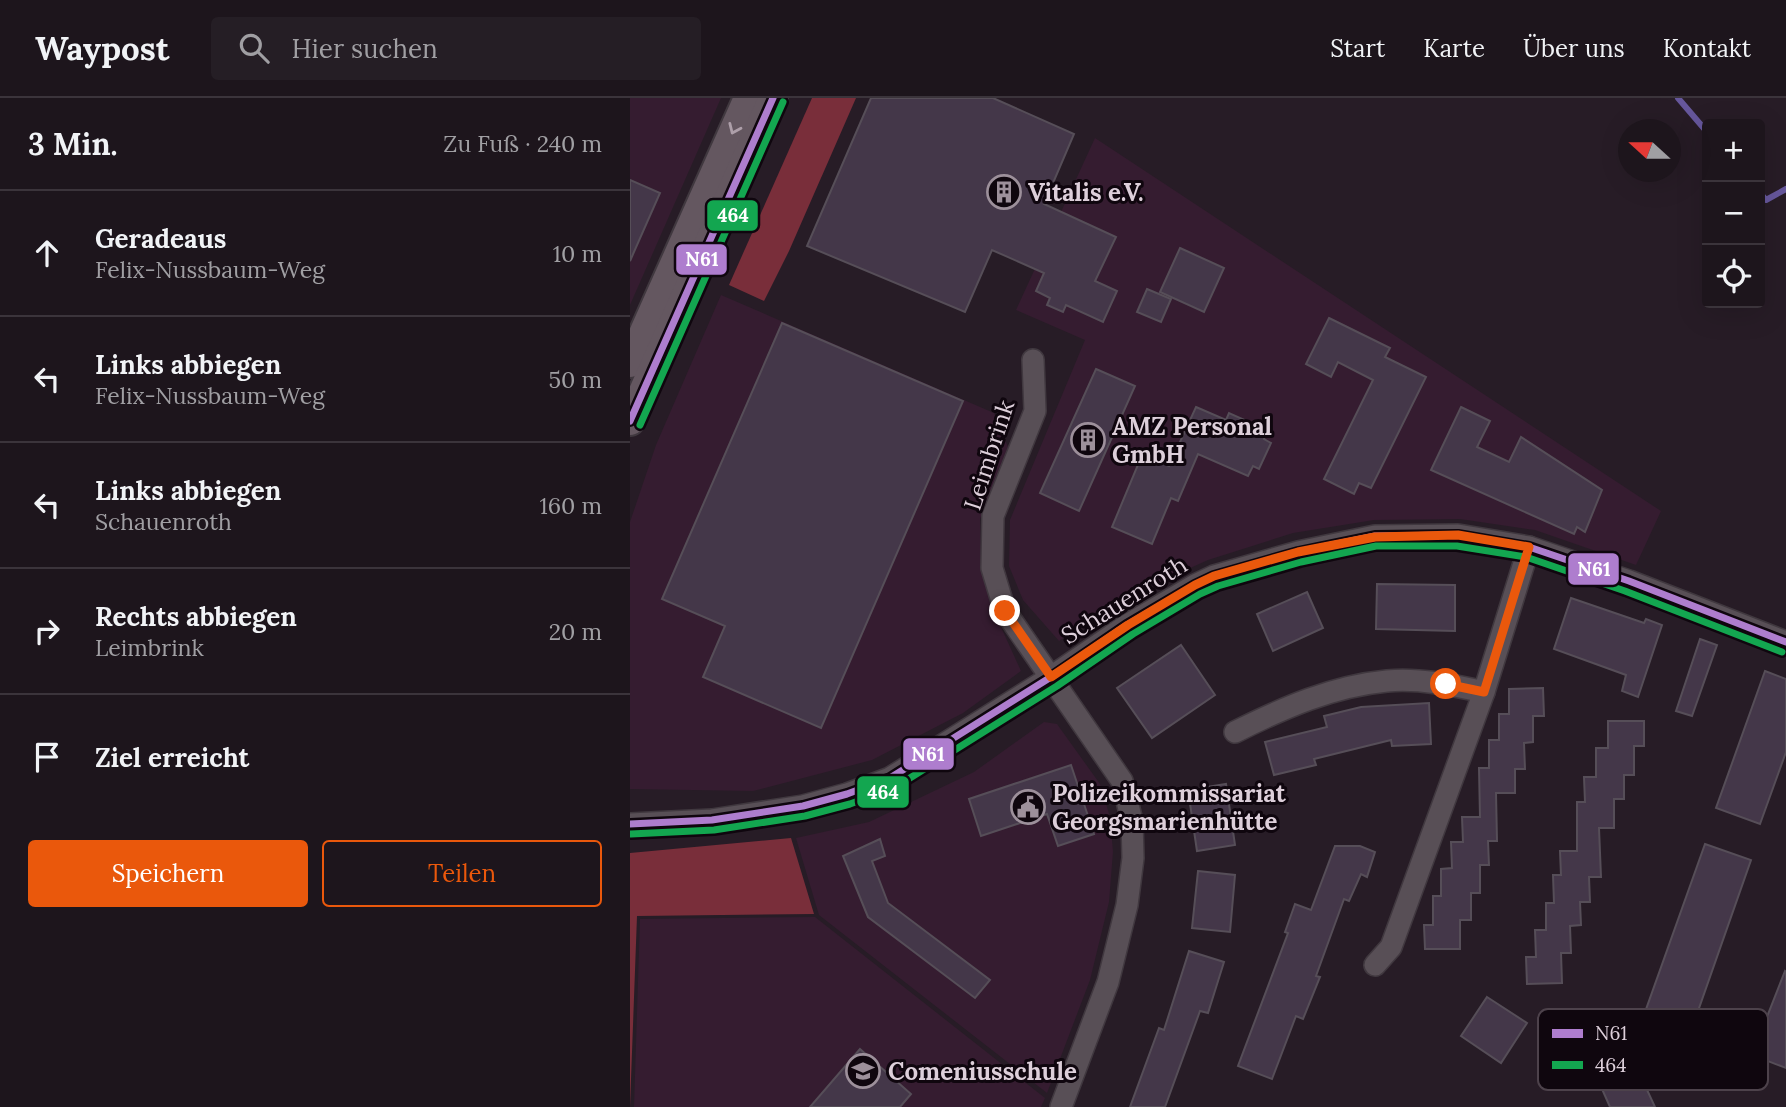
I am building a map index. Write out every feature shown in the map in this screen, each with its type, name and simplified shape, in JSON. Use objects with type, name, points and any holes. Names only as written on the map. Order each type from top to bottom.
[{"type":"main road","points":[[630,363],[748,98]]},
{"type":"main road","points":[[630,421],[773,98]]},
{"type":"main road","points":[[690,284],[686,264],[730,165],[720,161]]},
{"type":"street","name":"Leimbrink","points":[[1033,360],[1035,411],[993,516],[992,568],[1005,611],[1122,781],[1132,821],[1133,858],[1127,905],[1108,982],[1061,1107]]},
{"type":"street","name":"Schauenroth","points":[[630,824],[724,818],[803,806],[890,778],[1195,585],[1214,576],[1298,552],[1375,537],[1458,535],[1529,547],[1786,642]]},
{"type":"street","points":[[1375,965],[1391,947],[1484,692],[1529,547]]},
{"type":"street","points":[[1234,732],[1276,712],[1339,689],[1389,681],[1446,684],[1484,692]]},
{"type":"shaded area","points":[[630,98],[721,98],[630,305]]},
{"type":"shaded area","points":[[812,98],[856,98],[789,251],[764,301],[729,285]]},
{"type":"shaded area","points":[[1095,138],[1661,511],[1636,565],[1535,530],[1460,519],[1374,520],[1293,533],[1208,560],[1117,601],[1059,641],[1023,600],[1009,566],[1010,520],[1085,340],[1016,310]]},
{"type":"shaded area","points":[[721,295],[994,413],[1008,447],[980,519],[981,570],[995,614],[1021,671],[963,713],[872,760],[753,791],[630,789],[630,522],[656,445]]},
{"type":"shaded area","points":[[1044,722],[1057,724],[1100,784],[1110,817],[1113,852],[1109,902],[1090,980],[1047,1093],[819,915],[796,838],[869,822],[974,772]]},
{"type":"shaded area","points":[[791,838],[814,914],[637,916],[630,1107],[630,853]]},
{"type":"shaded area","points":[[815,917],[1045,1098],[1041,1107],[634,1107],[640,919]]},
{"type":"building","points":[[871,98],[993,98],[1074,134],[1044,204],[1116,237],[1095,281],[1117,291],[1103,322],[1066,305],[1063,312],[1047,305],[1050,298],[1036,291],[1044,273],[992,250],[965,312],[807,246]]},
{"type":"building","points":[[630,180],[660,193],[630,261]]},
{"type":"building","points":[[1180,248],[1224,268],[1204,312],[1160,292]]},
{"type":"building","points":[[1147,289],[1171,299],[1161,322],[1137,312]]},
{"type":"building","points":[[1329,318],[1390,348],[1385,357],[1426,377],[1371,488],[1359,483],[1354,494],[1324,479],[1373,380],[1338,362],[1331,377],[1306,364]]},
{"type":"building","points":[[782,323],[963,401],[821,728],[703,677],[725,626],[662,599]]},
{"type":"building","name":"AMZ Personal GmbH","points":[[1096,369],[1135,386],[1079,511],[1040,493]]},
{"type":"building","points":[[1196,407],[1226,420],[1229,413],[1267,430],[1264,439],[1271,443],[1259,469],[1253,466],[1248,476],[1198,454],[1178,501],[1171,498],[1152,544],[1112,527],[1142,455],[1169,466]]},
{"type":"building","points":[[1461,407],[1490,421],[1477,447],[1509,462],[1521,437],[1602,490],[1585,532],[1577,527],[1574,534],[1431,470]]},
{"type":"building","points":[[1377,584],[1455,585],[1455,631],[1376,629]]},
{"type":"building","points":[[1307,592],[1323,628],[1273,651],[1257,614]]},
{"type":"building","points":[[1571,598],[1644,623],[1646,619],[1662,625],[1638,697],[1622,691],[1626,675],[1554,649]]},
{"type":"building","points":[[1700,639],[1717,645],[1692,716],[1676,711]]},
{"type":"building","points":[[1181,645],[1215,695],[1152,738],[1117,688]]},
{"type":"building","points":[[1765,671],[1786,679],[1786,752],[1760,824],[1716,808]]},
{"type":"building","points":[[1543,688],[1544,716],[1533,716],[1533,742],[1524,743],[1525,769],[1515,769],[1515,793],[1496,793],[1497,841],[1488,841],[1489,865],[1480,865],[1480,893],[1471,893],[1471,920],[1460,920],[1460,949],[1425,949],[1424,925],[1433,925],[1433,896],[1441,896],[1441,869],[1452,868],[1451,842],[1463,842],[1462,817],[1480,817],[1479,768],[1489,768],[1489,740],[1499,740],[1499,714],[1509,714],[1509,689]]},
{"type":"building","points":[[1429,703],[1431,744],[1392,746],[1391,740],[1314,759],[1316,765],[1274,775],[1265,742],[1327,727],[1324,716],[1361,707]]},
{"type":"building","points":[[1608,721],[1644,721],[1644,746],[1634,746],[1634,775],[1624,775],[1624,799],[1614,799],[1614,828],[1599,828],[1601,877],[1589,877],[1590,902],[1580,902],[1581,925],[1570,926],[1571,953],[1561,953],[1562,983],[1527,984],[1526,957],[1536,957],[1535,930],[1546,930],[1546,903],[1554,903],[1553,875],[1561,875],[1560,851],[1577,851],[1577,802],[1585,802],[1584,777],[1596,777],[1596,748],[1608,748]]},
{"type":"building","name":"Polizeikommissariat Georgsmarienhütte","points":[[1071,765],[1094,834],[1058,846],[1047,814],[981,836],[969,799]]},
{"type":"building","points":[[1226,784],[1235,845],[1197,851],[1188,790]]},
{"type":"building","points":[[880,839],[885,856],[872,861],[888,903],[990,980],[975,998],[868,917],[843,856]]},
{"type":"building","points":[[1705,844],[1751,860],[1699,1009],[1646,1009]]},
{"type":"building","points":[[1335,846],[1360,846],[1375,852],[1367,877],[1361,874],[1349,901],[1344,899],[1316,976],[1320,977],[1303,1019],[1296,1016],[1272,1079],[1238,1066],[1288,933],[1285,932],[1295,904],[1311,910]]},
{"type":"building","points":[[1198,871],[1235,875],[1230,932],[1192,928]]},
{"type":"building","points":[[1189,951],[1224,962],[1208,1013],[1200,1011],[1165,1107],[1130,1107],[1159,1028],[1164,1030]]},
{"type":"building","points":[[1785,971],[1786,1068],[1768,1061],[1768,1014]]},
{"type":"building","points":[[1487,997],[1527,1023],[1501,1063],[1461,1036]]},
{"type":"building","name":"Comeniusschule","points":[[860,1049],[911,1094],[900,1107],[810,1107]]},
{"type":"building","points":[[1602,1090],[1647,1090],[1655,1107],[1610,1107]]},
{"type":"waterway","points":[[1678,98],[1702,126]]},
{"type":"waterway","points":[[1765,199],[1786,189]]},
{"type":"transit line","name":"N61","points":[[630,421],[773,98]]},
{"type":"transit line","name":"464","points":[[640,425],[783,102]]},
{"type":"transit line","name":"N61","points":[[630,824],[712,820],[803,806],[890,778],[1051,677],[1127,625],[1195,585],[1214,576],[1298,552],[1375,536],[1458,535],[1529,547],[1629,581],[1786,642]]},
{"type":"transit line","name":"464","points":[[631,834],[714,830],[805,816],[894,788],[1200,594],[1218,586],[1301,562],[1376,546],[1457,546],[1526,557],[1625,591],[1782,652]]},
{"type":"place","name":"Vitalis e.V.","points":[[1004,192]]},
{"type":"place","name":"AMZ Personal GmbH","points":[[1088,440]]},
{"type":"place","name":"Polizeikommissariat Georgsmarienhütte","points":[[1028,807]]},
{"type":"place","name":"Comeniusschule","points":[[863,1071]]},
{"type":"route","points":[[1005,611],[1051,677],[1128,625],[1195,585],[1214,576],[1298,552],[1375,537],[1458,535],[1529,547],[1484,692],[1446,684]]}]
